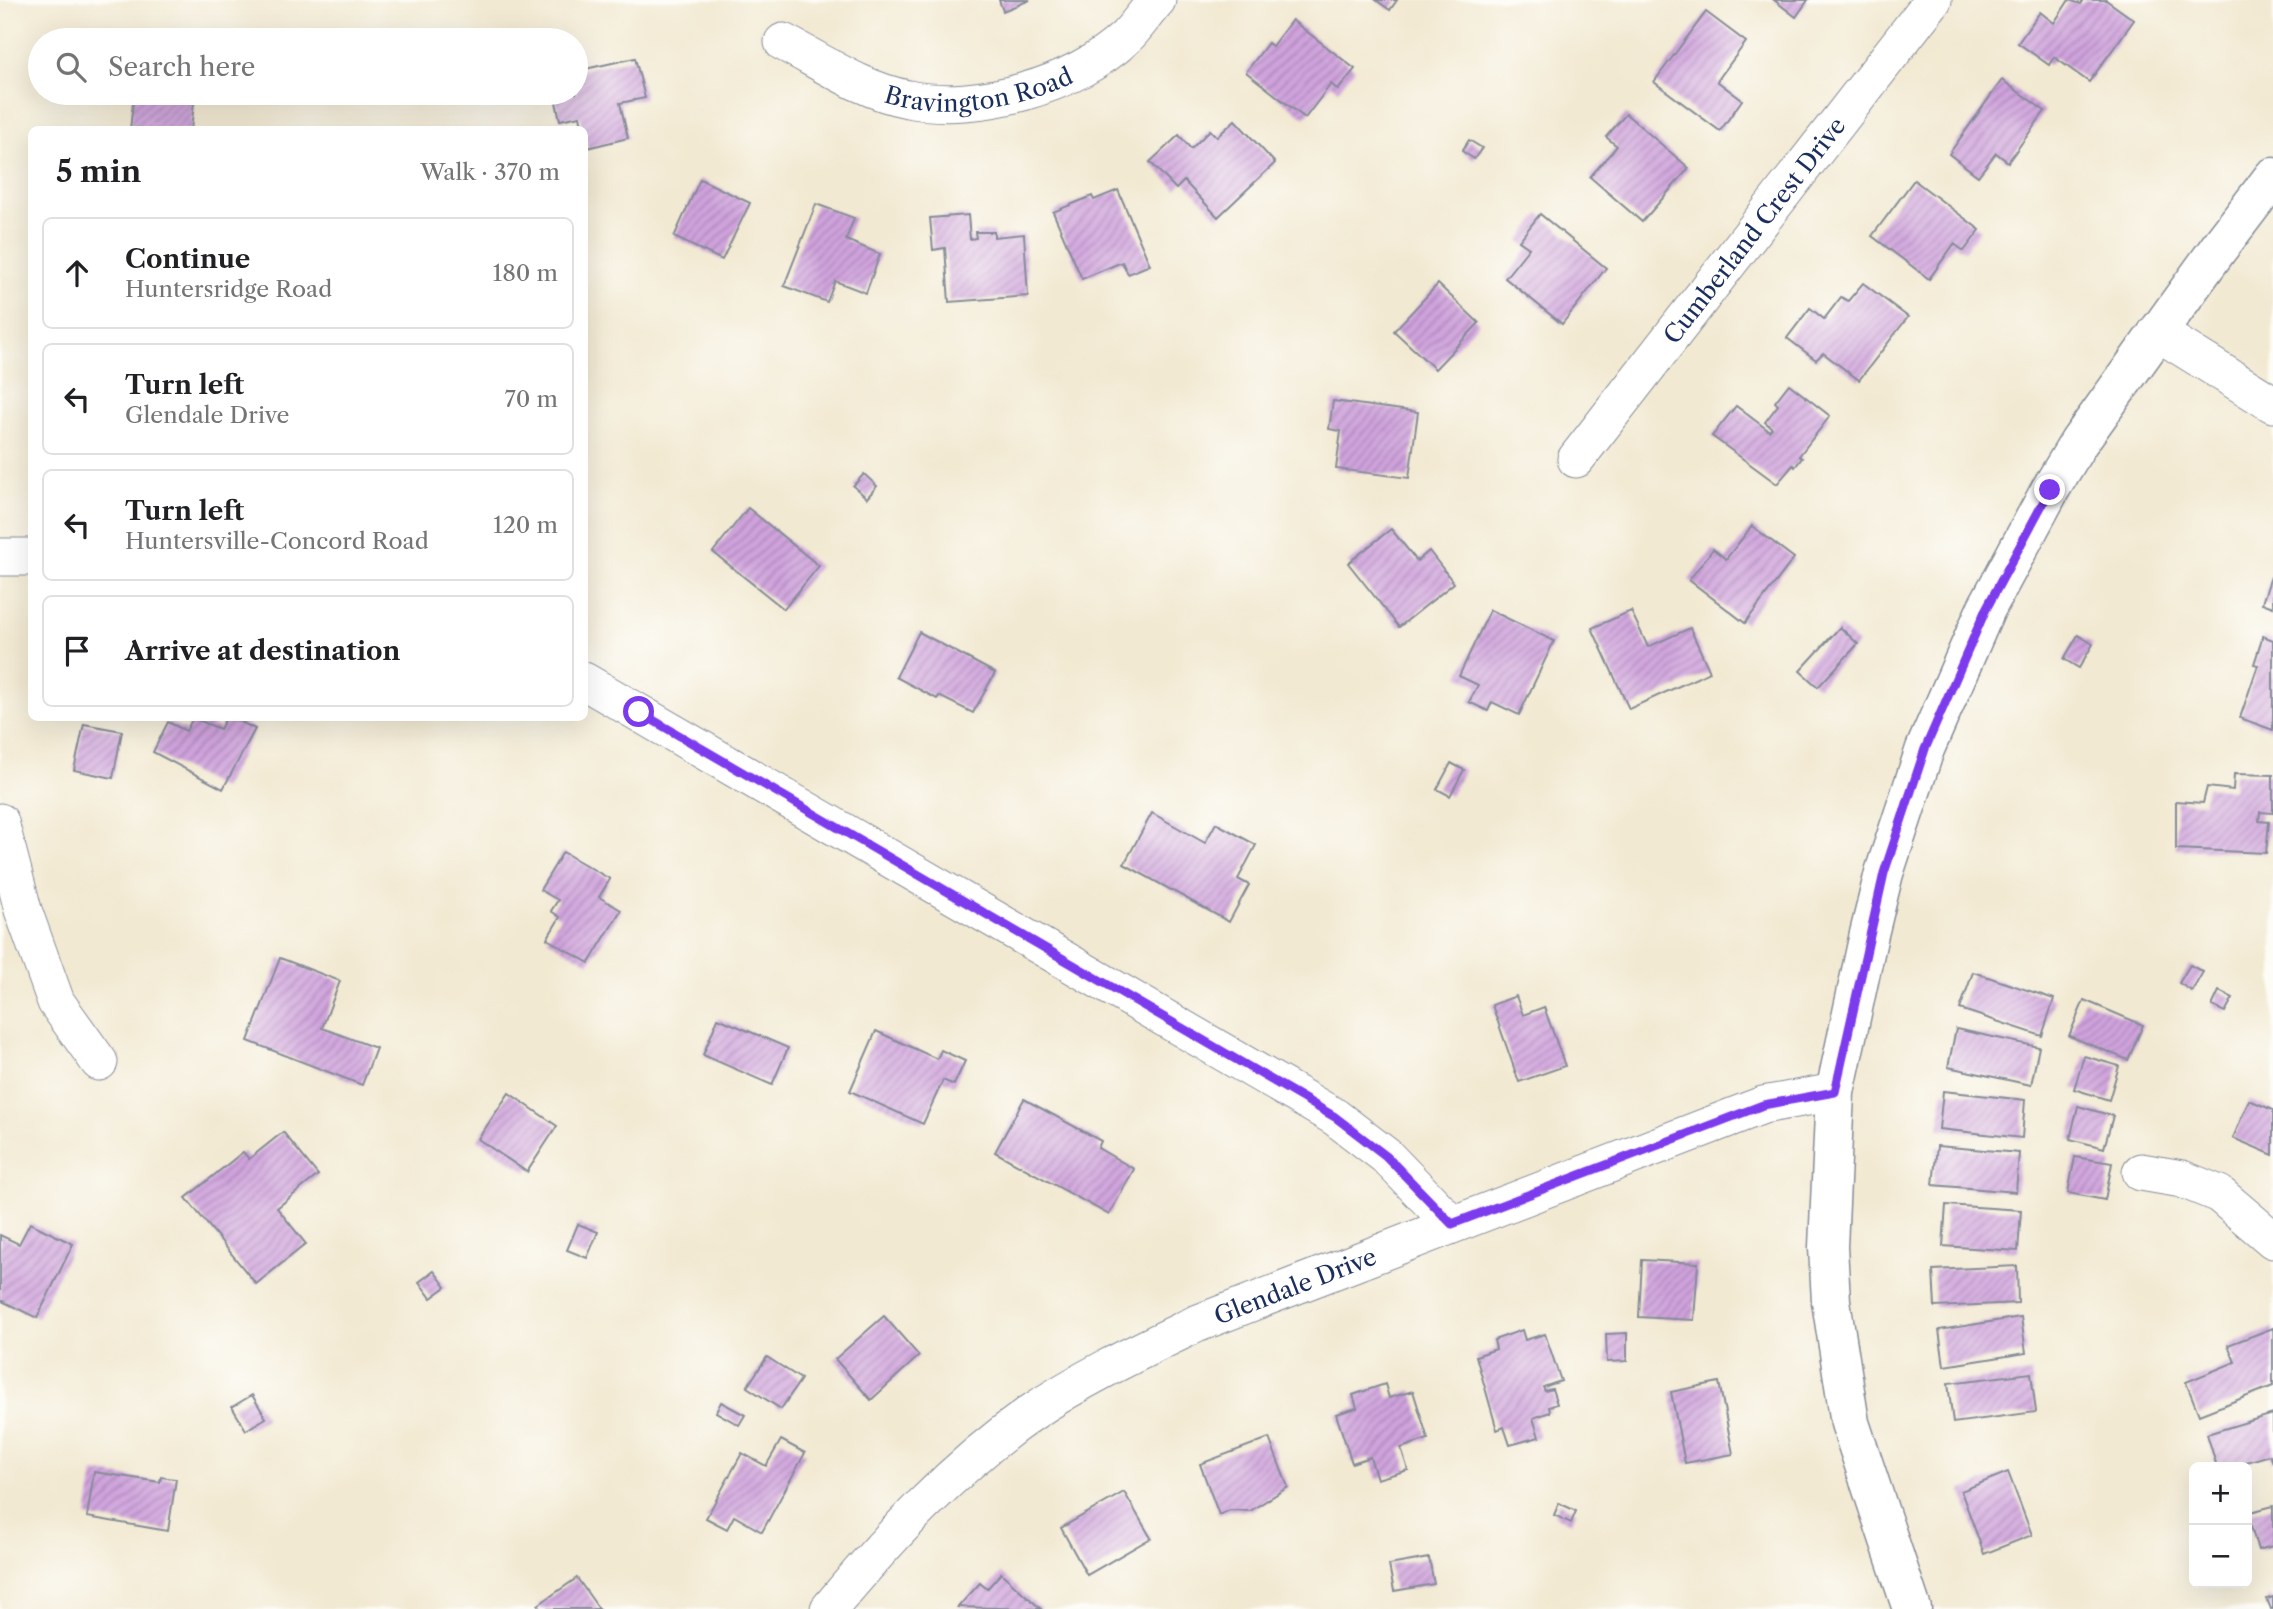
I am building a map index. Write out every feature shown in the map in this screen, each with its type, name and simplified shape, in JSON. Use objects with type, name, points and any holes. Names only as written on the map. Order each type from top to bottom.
[{"type":"main road","points":[[1912,1609],[1850,1423],[1839,1370],[1828,1247],[1835,1092],[1884,873],[1925,749],[1949,691],[1986,609],[2050,490],[2079,442],[2157,332],[2273,177]]},
{"type":"street","name":"Bravington Road","points":[[783,41],[870,88],[907,99],[938,103],[977,102],[1021,92],[1060,78],[1095,61],[1126,37],[1157,0]]},
{"type":"street","name":"Cumberland Crest Drive","points":[[1577,459],[1933,0]]},
{"type":"street","points":[[2157,332],[2273,404]]},
{"type":"street","points":[[0,557],[28,557]]},
{"type":"street","points":[[588,683],[1335,1117],[1386,1156],[1452,1224]]},
{"type":"street","points":[[0,822],[23,910],[56,1002],[99,1062]]},
{"type":"street","name":"Glendale Drive","points":[[829,1609],[886,1541],[947,1480],[1034,1411],[1110,1366],[1196,1324],[1763,1105],[1835,1092]]},
{"type":"street","points":[[2141,1172],[2182,1179],[2219,1194],[2273,1240]]},
{"type":"building","points":[[999,0],[1030,0],[1003,11]]},
{"type":"building","points":[[1376,0],[1397,0],[1390,10]]},
{"type":"building","points":[[1774,0],[1808,0],[1796,17]]},
{"type":"building","points":[[2069,0],[2081,4],[2084,0],[2106,0],[2134,20],[2089,82],[2054,57],[2049,65],[2018,43],[2040,12],[2054,23]]},
{"type":"building","points":[[1706,12],[1746,42],[1717,81],[1742,100],[1720,131],[1654,82]]},
{"type":"building","points":[[1292,20],[1355,69],[1338,90],[1331,84],[1305,118],[1246,72],[1268,43],[1272,46]]},
{"type":"building","points":[[635,58],[645,98],[620,103],[628,138],[588,148],[588,126],[582,126],[580,116],[560,120],[557,105],[588,105],[588,68]]},
{"type":"building","points":[[2002,80],[2045,111],[2008,162],[1996,153],[1978,176],[1949,154]]},
{"type":"building","points":[[133,105],[194,105],[191,126],[130,126]]},
{"type":"building","points":[[1626,114],[1689,168],[1642,222],[1590,177],[1617,146],[1606,137]]},
{"type":"building","points":[[1235,120],[1275,163],[1218,217],[1184,181],[1176,189],[1150,162],[1179,135],[1191,149],[1210,130],[1217,137]]},
{"type":"building","points":[[1469,140],[1482,148],[1474,159],[1462,151]]},
{"type":"building","points":[[700,179],[750,203],[722,260],[674,237]]},
{"type":"building","points":[[1914,180],[1980,230],[1964,251],[1954,244],[1929,279],[1872,236]]},
{"type":"building","points":[[1118,190],[1150,265],[1128,274],[1122,262],[1082,279],[1053,212],[1092,196],[1094,200]]},
{"type":"building","points":[[816,204],[854,218],[846,240],[880,254],[866,293],[835,281],[827,302],[784,286]]},
{"type":"building","points":[[1540,214],[1606,268],[1562,324],[1505,278],[1529,248],[1519,241]]},
{"type":"building","points":[[968,215],[970,239],[976,238],[975,232],[994,232],[994,237],[1024,234],[1028,296],[949,302],[945,248],[933,250],[930,218]]},
{"type":"building","points":[[1863,283],[1908,317],[1859,380],[1823,353],[1816,360],[1787,338],[1810,308],[1824,319],[1841,297],[1848,301]]},
{"type":"building","points":[[1438,284],[1479,323],[1435,369],[1394,331]]},
{"type":"building","points":[[1789,384],[1830,416],[1799,456],[1802,458],[1795,467],[1793,465],[1777,484],[1712,436],[1736,406],[1769,431],[1772,428],[1765,422],[1778,405],[1775,402]]},
{"type":"building","points":[[1333,401],[1418,412],[1409,478],[1336,469],[1341,431],[1329,429]]},
{"type":"building","points":[[864,474],[877,486],[867,498],[853,486]]},
{"type":"building","points":[[748,508],[819,566],[784,609],[713,552]]},
{"type":"building","points":[[1752,526],[1794,558],[1745,623],[1689,580],[1713,549],[1726,559]]},
{"type":"building","points":[[1391,529],[1417,561],[1429,551],[1454,583],[1399,627],[1348,563]]},
{"type":"building","points":[[2273,577],[2273,607],[2262,603]]},
{"type":"building","points":[[1490,610],[1554,641],[1519,715],[1492,702],[1488,711],[1469,702],[1478,685],[1459,676]]},
{"type":"building","points":[[1631,611],[1648,647],[1690,628],[1710,672],[1629,709],[1592,628]]},
{"type":"building","points":[[1840,627],[1858,644],[1818,687],[1800,671]]},
{"type":"building","points":[[919,632],[995,673],[973,713],[939,696],[937,699],[896,677]]},
{"type":"building","points":[[2078,635],[2093,644],[2079,668],[2064,659]]},
{"type":"building","points":[[2263,636],[2273,640],[2273,730],[2240,718],[2258,665],[2254,664]]},
{"type":"building","points":[[191,721],[200,721],[220,729],[224,721],[239,721],[255,729],[223,789],[153,752],[168,722],[186,731]]},
{"type":"building","points":[[84,724],[122,731],[113,778],[74,770]]},
{"type":"building","points":[[1451,763],[1464,770],[1450,796],[1437,789]]},
{"type":"building","points":[[2234,774],[2273,775],[2273,813],[2260,812],[2259,821],[2269,822],[2266,853],[2176,849],[2176,801],[2203,803],[2207,787],[2233,790]]},
{"type":"building","points":[[1152,813],[1205,843],[1216,823],[1256,845],[1238,879],[1249,885],[1229,922],[1124,864]]},
{"type":"building","points":[[563,852],[610,879],[599,897],[621,910],[589,963],[547,939],[560,917],[551,911],[558,900],[540,890]]},
{"type":"building","points":[[280,958],[340,981],[322,1028],[376,1048],[362,1085],[248,1041]]},
{"type":"building","points":[[2190,965],[2203,972],[2192,991],[2179,983]]},
{"type":"building","points":[[1973,972],[2054,999],[2042,1036],[1960,1009]]},
{"type":"building","points":[[2219,991],[2233,998],[2225,1012],[2212,1006]]},
{"type":"building","points":[[1516,996],[1523,1015],[1544,1007],[1565,1066],[1519,1082],[1492,1005]]},
{"type":"building","points":[[2084,1000],[2143,1025],[2128,1060],[2069,1036]]},
{"type":"building","points":[[718,1018],[788,1048],[772,1085],[703,1055]]},
{"type":"building","points":[[1956,1029],[2039,1047],[2031,1085],[1948,1067]]},
{"type":"building","points":[[876,1031],[937,1059],[941,1050],[965,1061],[954,1085],[943,1080],[923,1124],[850,1091]]},
{"type":"building","points":[[2084,1056],[2119,1066],[2109,1100],[2074,1089]]},
{"type":"building","points":[[1943,1091],[2025,1100],[2022,1138],[1939,1129]]},
{"type":"building","points":[[509,1093],[557,1126],[527,1172],[478,1139]]},
{"type":"building","points":[[1024,1099],[1101,1141],[1098,1148],[1134,1169],[1109,1215],[995,1152]]},
{"type":"building","points":[[2249,1100],[2273,1110],[2273,1155],[2233,1138]]},
{"type":"building","points":[[2078,1106],[2113,1116],[2104,1148],[2070,1139]]},
{"type":"building","points":[[283,1132],[318,1175],[277,1208],[306,1244],[256,1284],[186,1198],[243,1152],[249,1159]]},
{"type":"building","points":[[1937,1146],[2019,1153],[2016,1192],[1933,1185]]},
{"type":"building","points":[[2075,1157],[2112,1163],[2105,1200],[2068,1193]]},
{"type":"building","points":[[1946,1205],[2021,1210],[2018,1251],[1943,1246]]},
{"type":"building","points":[[30,1223],[73,1244],[37,1318],[0,1300],[0,1235],[19,1244]]},
{"type":"building","points":[[578,1224],[598,1232],[587,1258],[567,1250]]},
{"type":"building","points":[[1642,1260],[1698,1263],[1694,1320],[1639,1317]]},
{"type":"building","points":[[2017,1266],[2018,1303],[1935,1307],[1933,1270]]},
{"type":"building","points":[[434,1271],[446,1287],[431,1298],[419,1282]]},
{"type":"building","points":[[884,1316],[919,1356],[871,1400],[835,1359]]},
{"type":"building","points":[[2021,1317],[2026,1353],[1944,1366],[1939,1330]]},
{"type":"building","points":[[2273,1328],[2273,1386],[2199,1415],[2186,1382],[2235,1362],[2228,1345]]},
{"type":"building","points":[[1522,1330],[1525,1340],[1545,1334],[1561,1381],[1543,1387],[1545,1391],[1552,1389],[1557,1404],[1549,1407],[1550,1412],[1533,1418],[1539,1437],[1510,1445],[1504,1427],[1497,1430],[1476,1356],[1496,1349],[1494,1340]]},
{"type":"building","points":[[1627,1333],[1627,1361],[1607,1362],[1606,1334]]},
{"type":"building","points":[[767,1357],[801,1379],[781,1409],[747,1387]]},
{"type":"building","points":[[2031,1373],[2036,1412],[1953,1423],[1948,1383]]},
{"type":"building","points":[[1719,1382],[1733,1454],[1685,1463],[1671,1392]]},
{"type":"building","points":[[1385,1384],[1389,1398],[1413,1391],[1428,1439],[1401,1448],[1408,1470],[1377,1479],[1370,1457],[1352,1463],[1336,1414],[1357,1408],[1353,1395]]},
{"type":"building","points":[[252,1395],[266,1418],[246,1430],[232,1407]]},
{"type":"building","points":[[721,1402],[745,1415],[739,1425],[716,1412]]},
{"type":"building","points":[[2273,1414],[2273,1463],[2270,1455],[2247,1462],[2215,1462],[2207,1434]]},
{"type":"building","points":[[1269,1438],[1288,1487],[1250,1511],[1230,1510],[1219,1515],[1200,1464]]},
{"type":"building","points":[[781,1440],[805,1453],[762,1532],[734,1516],[727,1529],[706,1518],[742,1453],[766,1466]]},
{"type":"building","points":[[94,1472],[160,1482],[161,1477],[176,1479],[168,1531],[87,1517]]},
{"type":"building","points":[[2008,1472],[2032,1535],[1984,1554],[1961,1491]]},
{"type":"building","points":[[1124,1492],[1151,1538],[1087,1575],[1061,1528]]},
{"type":"building","points":[[1559,1503],[1576,1511],[1571,1523],[1554,1515]]},
{"type":"building","points":[[2273,1506],[2273,1546],[2258,1550],[2252,1530],[2252,1512]]},
{"type":"building","points":[[1429,1558],[1434,1584],[1394,1591],[1389,1565]]},
{"type":"building","points":[[1001,1573],[1041,1609],[958,1607],[980,1583],[987,1589]]},
{"type":"building","points":[[577,1578],[599,1609],[540,1609],[538,1605]]},
{"type":"building","points":[[2273,1597],[2273,1609],[2271,1609],[2267,1599]]},
{"type":"route","points":[[639,712],[1335,1117],[1386,1156],[1452,1224],[1763,1105],[1835,1092],[1884,873],[1925,749],[1986,609],[2050,490]]}]
